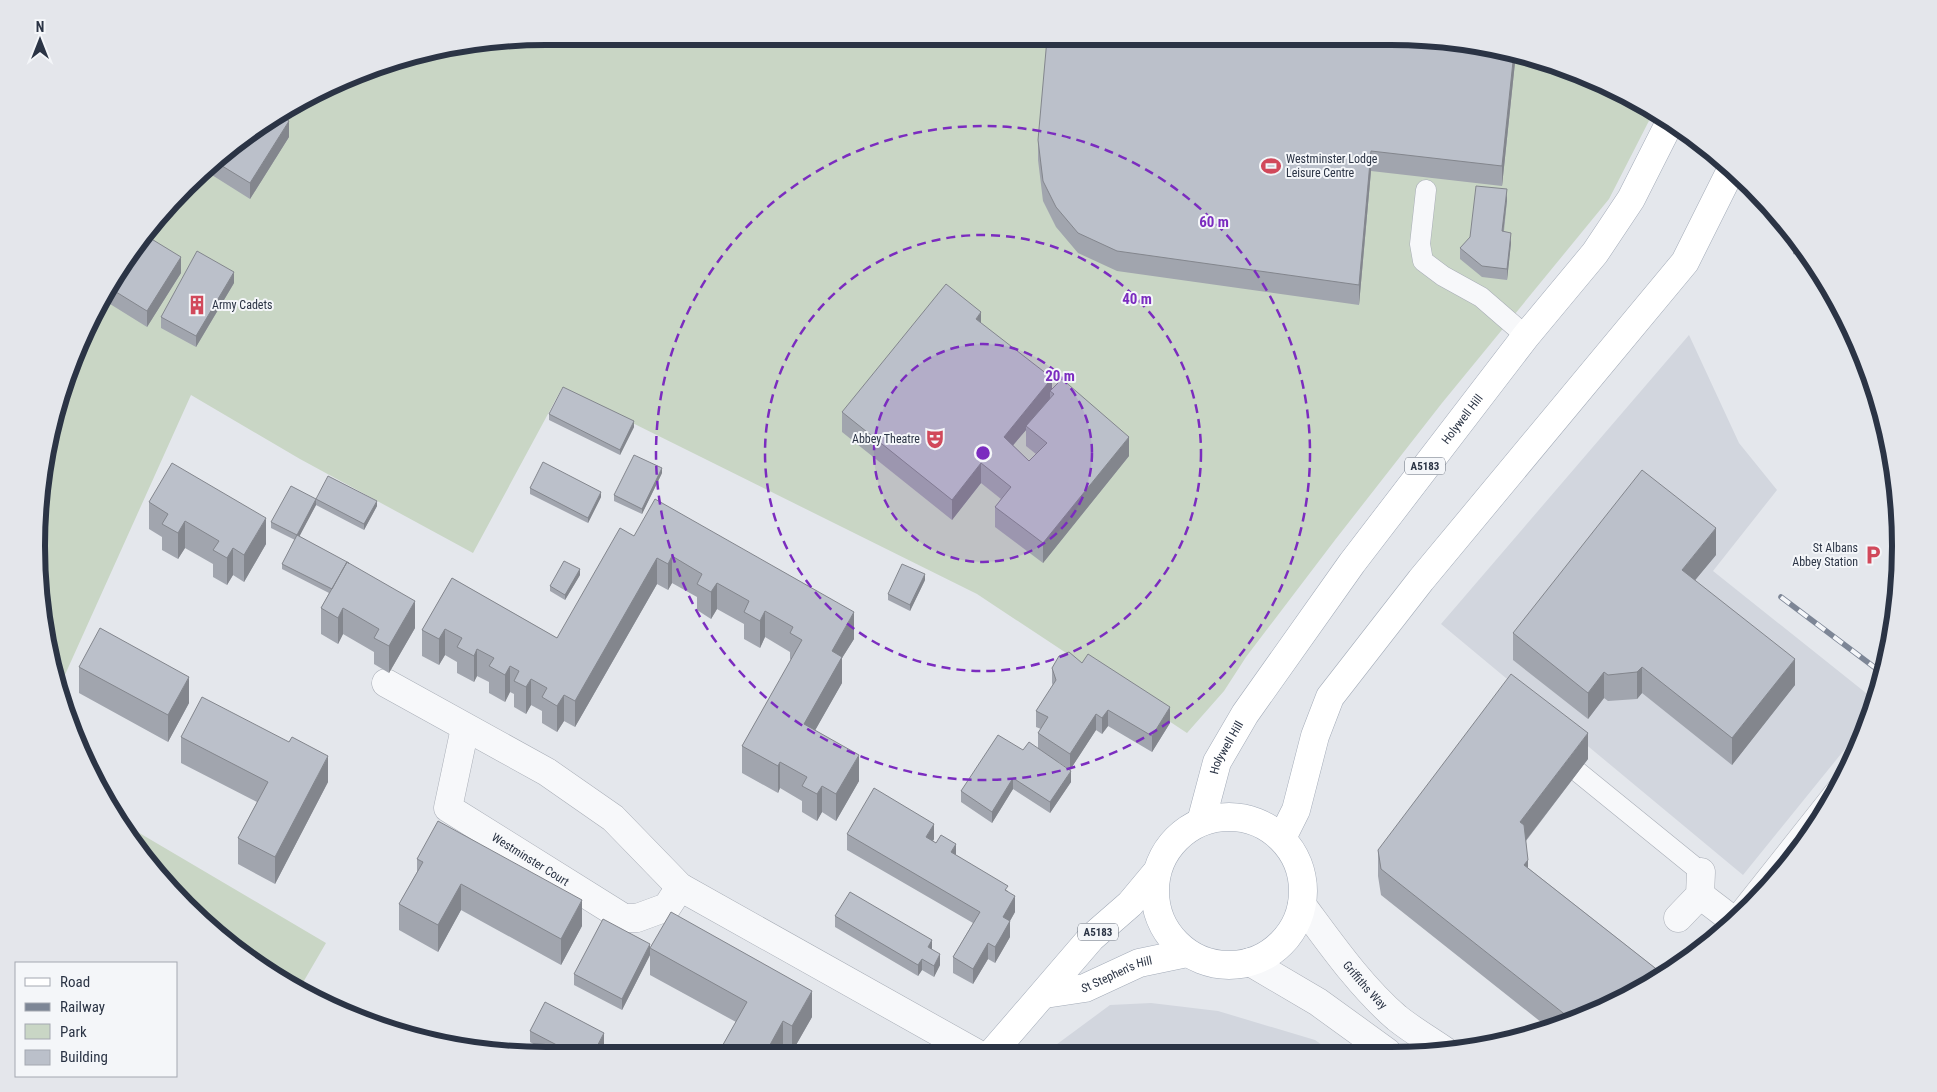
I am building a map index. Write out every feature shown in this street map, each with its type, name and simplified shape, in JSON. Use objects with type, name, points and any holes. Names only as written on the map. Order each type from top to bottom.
[{"type":"main road","name":"Holywell Hill","points":[[1201,822],[1217,762],[1245,714],[1352,563],[1526,336],[1595,253],[1631,199],[1667,128]]},
{"type":"main road","points":[[1282,838],[1296,810],[1315,736],[1330,697],[1421,580],[1685,262],[1728,176]]},
{"type":"main road","name":"A5183","points":[[1226,816],[1241,817],[1266,826],[1282,838],[1293,853],[1299,866],[1303,891],[1302,905],[1293,929],[1283,942],[1250,962],[1224,965],[1211,963],[1187,953],[1171,939],[1156,909],[1156,874],[1166,850],[1175,839],[1201,822],[1226,816]]},
{"type":"main road","name":"St Stephen's Hill","points":[[997,1047],[1045,994],[1091,938],[1130,904],[1156,874]]},
{"type":"main road","name":"St Stephen's Hill","points":[[1045,994],[1085,988],[1139,963],[1187,953]]},
{"type":"street","points":[[386,683],[547,772],[613,818],[680,887],[965,1047]]},
{"type":"street","name":"Westminster Court","points":[[465,728],[448,808],[624,918],[637,918],[667,907],[680,887]]},
{"type":"street","points":[[1678,918],[1700,883],[1729,915]]},
{"type":"street","name":"Griffiths Way","points":[[1302,905],[1329,941],[1376,997],[1397,1018],[1435,1045]]},
{"type":"street","points":[[1250,962],[1318,1002],[1380,1047]]},
{"type":"lane","points":[[1426,190],[1420,244],[1422,261],[1443,276],[1481,298],[1526,336]]},
{"type":"lane","points":[[1578,772],[1700,883]]},
{"type":"shaded area","points":[[1689,335],[1739,443],[1777,490],[1713,571],[1869,695],[1854,738],[1743,875],[1441,624]]},
{"type":"shaded area","points":[[1151,1003],[1218,1011],[1315,1040],[1325,1047],[1053,1047],[1110,1005]]},
{"type":"green space","points":[[546,45],[1424,46],[1456,49],[1521,62],[1583,83],[1651,117],[1609,199],[1442,403],[1246,657],[1224,691],[1187,733],[977,594],[562,388],[473,553],[300,459],[191,395],[63,679],[49,611],[46,579],[46,513],[49,481],[62,416],[72,385],[83,354],[112,295],[129,268],[169,216],[216,169],[268,129],[295,112],[354,83],[385,72],[416,62],[481,49]]},
{"type":"green space","points":[[133,829],[326,943],[302,984],[295,980],[268,963],[216,923],[169,876]]},
{"type":"building","name":"Westminster Lodge Leisure Centre","points":[[1046,45],[1424,46],[1456,49],[1513,60],[1502,166],[1371,151],[1359,285],[1117,251],[1078,233],[1056,207],[1043,181],[1038,140]]},
{"type":"building","points":[[285,118],[289,121],[250,183],[221,165]]},
{"type":"building","points":[[1476,186],[1507,189],[1502,231],[1511,233],[1507,269],[1482,266],[1460,248],[1470,237]]},
{"type":"building","points":[[151,239],[181,257],[147,311],[115,291]]},
{"type":"building","name":"Army Cadets","points":[[197,251],[234,272],[196,336],[161,317]]},
{"type":"building","name":"Abbey Theatre","points":[[946,284],[981,312],[976,319],[1052,378],[1004,437],[1029,461],[1047,443],[1026,426],[1054,394],[1050,391],[1062,379],[1129,437],[1043,543],[995,507],[1011,487],[981,463],[952,500],[842,412]]},
{"type":"building","points":[[563,387],[634,421],[620,450],[549,414]]},
{"type":"building","points":[[634,455],[662,468],[642,509],[614,495]]},
{"type":"building","points":[[543,462],[601,492],[588,518],[530,488]]},
{"type":"building","points":[[172,463],[266,518],[244,555],[233,548],[227,558],[213,550],[219,541],[185,521],[178,533],[162,524],[168,514],[149,502]]},
{"type":"building","points":[[1642,470],[1716,528],[1682,570],[1795,659],[1732,738],[1642,667],[1637,672],[1608,675],[1604,672],[1588,693],[1513,633]]},
{"type":"building","points":[[328,476],[377,501],[364,524],[316,499]]},
{"type":"building","points":[[291,486],[316,499],[297,535],[271,522]]},
{"type":"building","points":[[655,499],[854,612],[832,651],[842,657],[804,724],[859,755],[836,794],[822,786],[817,794],[802,786],[807,777],[780,762],[778,766],[742,746],[802,640],[790,633],[793,627],[765,611],[760,621],[744,612],[749,601],[717,583],[711,592],[697,584],[702,574],[672,556],[668,564],[657,558],[575,701],[564,695],[557,706],[542,697],[547,688],[531,679],[526,687],[514,681],[519,671],[510,666],[505,675],[489,666],[494,658],[477,649],[474,656],[457,647],[462,638],[445,629],[439,639],[422,630],[452,578],[557,638],[620,528],[634,536]]},
{"type":"building","points":[[297,535],[349,563],[347,562],[332,589],[282,564]]},
{"type":"building","points":[[564,561],[580,569],[565,595],[550,586]]},
{"type":"building","points":[[347,562],[415,601],[389,646],[374,638],[379,629],[343,608],[338,618],[321,608]]},
{"type":"building","points":[[902,564],[925,574],[910,605],[888,594]]},
{"type":"building","points":[[100,628],[189,677],[168,715],[79,667]]},
{"type":"building","points":[[1069,652],[1082,663],[1088,654],[1170,707],[1152,736],[1108,710],[1102,718],[1096,714],[1070,754],[1038,733],[1048,717],[1036,711],[1056,680],[1052,668],[1059,656]]},
{"type":"building","points":[[1511,674],[1588,733],[1520,822],[1524,825],[1528,860],[1524,865],[1658,970],[1613,995],[1566,1015],[1381,869],[1378,850]]},
{"type":"building","points":[[202,697],[289,742],[292,737],[328,756],[275,857],[238,838],[268,782],[181,737]]},
{"type":"building","points":[[998,735],[1023,750],[1029,742],[1071,771],[1050,802],[1013,778],[992,812],[961,791]]},
{"type":"building","points":[[874,788],[934,824],[926,837],[936,843],[941,835],[956,844],[951,852],[1008,886],[1005,890],[1015,896],[1003,917],[1010,921],[1001,937],[995,947],[988,943],[973,969],[953,957],[980,912],[847,834]]},
{"type":"building","points":[[438,821],[582,900],[561,939],[461,884],[438,925],[399,904],[423,862],[417,859]]},
{"type":"building","points":[[850,892],[932,940],[928,947],[940,954],[934,966],[922,959],[918,965],[835,916]]},
{"type":"building","points":[[671,912],[812,991],[792,1026],[783,1021],[769,1047],[722,1047],[747,1002],[650,948]]},
{"type":"building","points":[[603,919],[650,944],[622,999],[574,974]]},
{"type":"building","points":[[545,1002],[604,1033],[597,1047],[561,1047],[530,1031]]},
{"type":"railway","points":[[1781,597],[1877,669]]},
{"type":"place","name":"Westminster Lodge Leisure Centre","points":[[1271,166]]},
{"type":"place","name":"Army Cadets","points":[[197,305]]},
{"type":"place","name":"Abbey Theatre","points":[[935,439]]},
{"type":"place","name":"St Albans Abbey Station","points":[[1873,555]]}]
